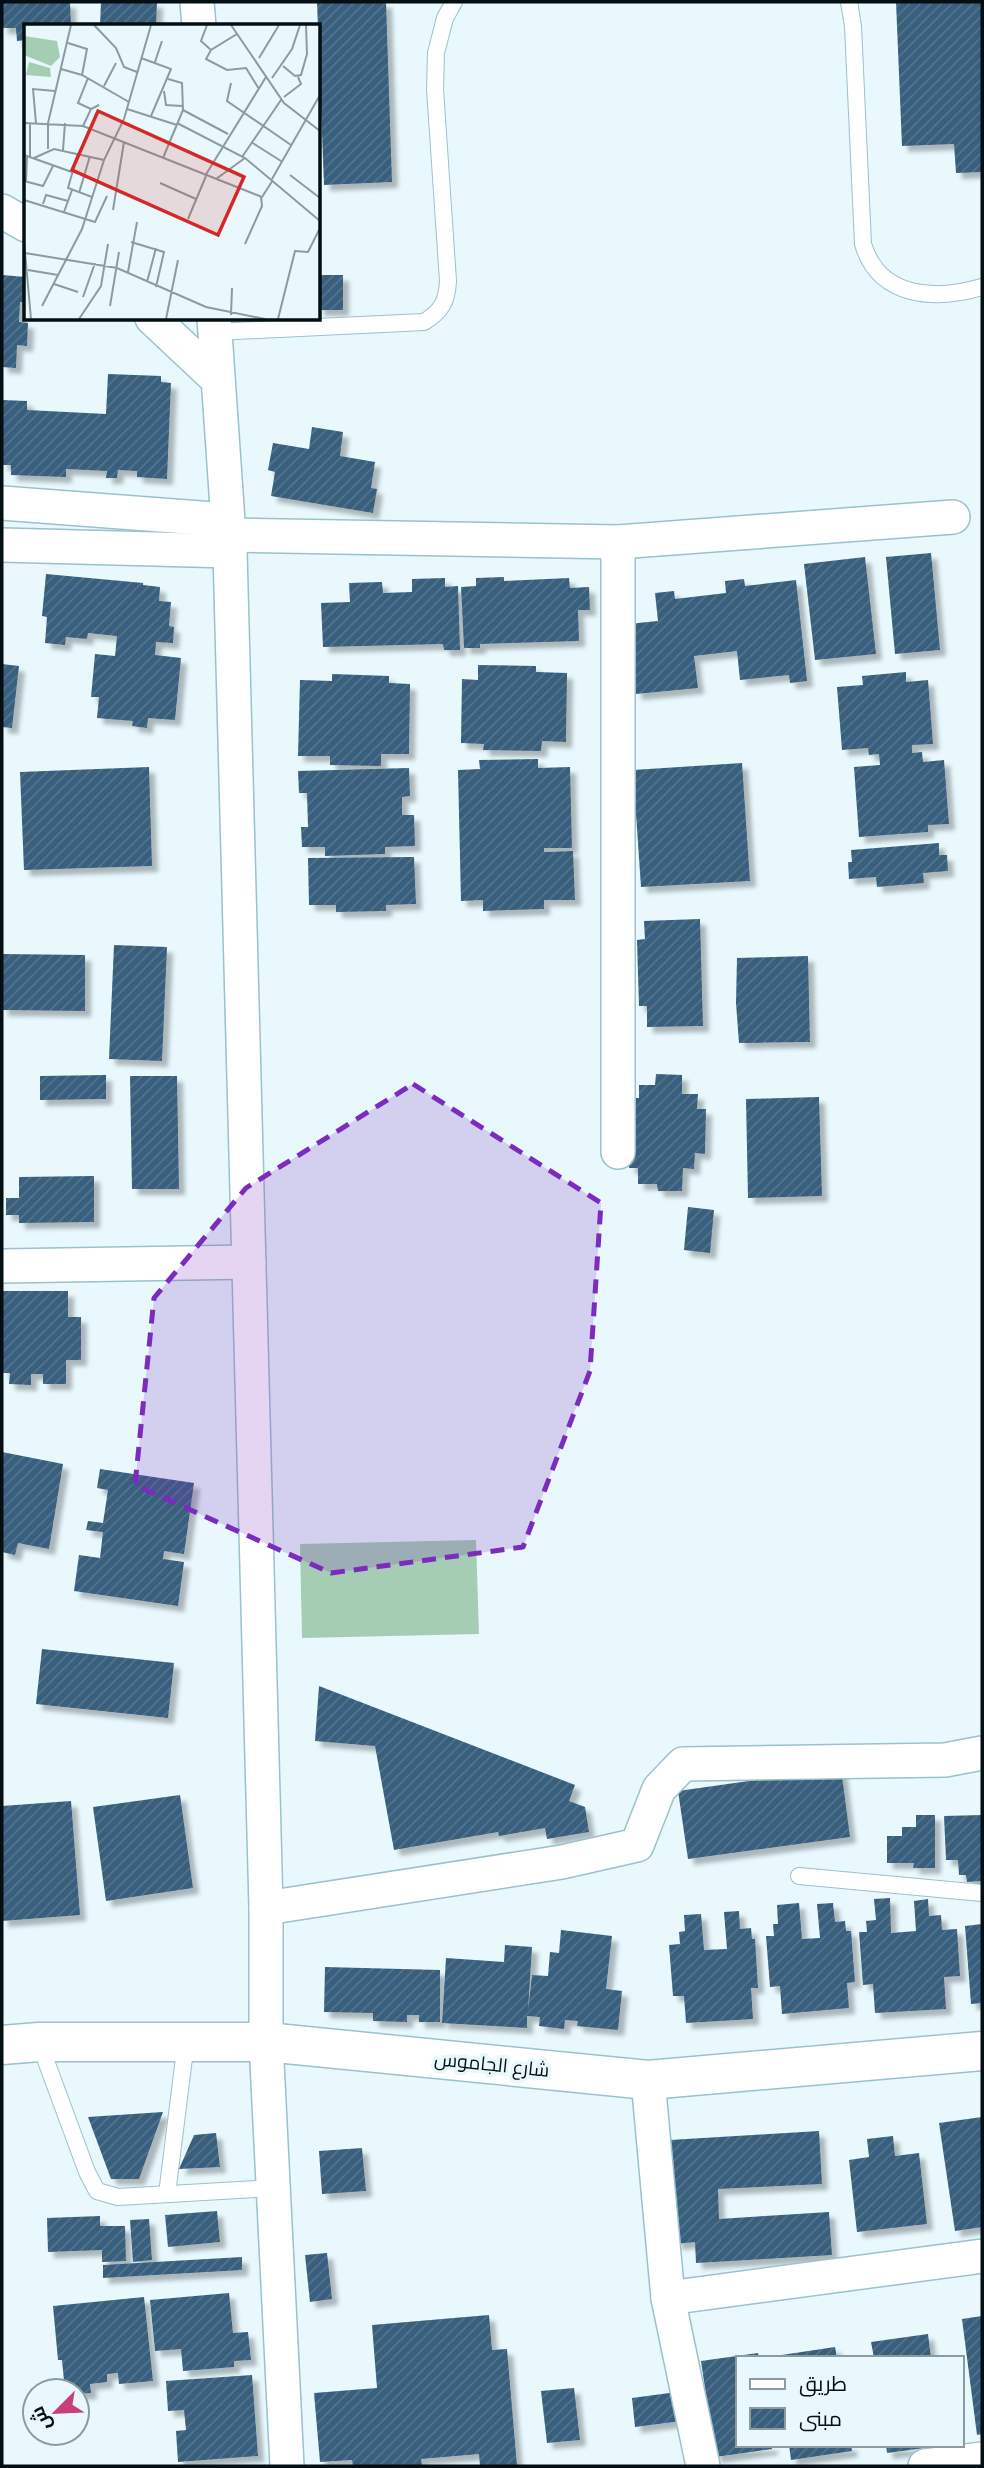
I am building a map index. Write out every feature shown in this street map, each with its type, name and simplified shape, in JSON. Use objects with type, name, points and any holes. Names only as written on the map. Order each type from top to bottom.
[{"type":"street","points":[[197,2],[199,24]]},
{"type":"street","points":[[2,211],[24,224]]},
{"type":"street","points":[[154,320],[218,380]]},
{"type":"street","points":[[214,325],[228,536],[266,1908],[266,2042],[287,2466]]},
{"type":"street","points":[[2,503],[228,536]]},
{"type":"street","points":[[2,545],[228,536],[618,542],[953,517]]},
{"type":"street","points":[[618,542],[618,1152]]},
{"type":"street","points":[[2,1266],[249,1262]]},
{"type":"street","points":[[266,1908],[562,1862],[637,1846],[659,1789],[683,1764],[945,1760],[982,1753]]},
{"type":"street","name":"شارع الجاموس","points":[[2,2045],[39,2042],[266,2042],[648,2080],[982,2051]]},
{"type":"street","points":[[648,2080],[668,2298],[703,2466]]},
{"type":"street","points":[[668,2298],[982,2256]]},
{"type":"street","points":[[925,2466],[982,2459]]},
{"type":"lane","points":[[214,325],[424,322],[439,313],[447,298],[448,281],[435,89],[436,53],[445,18],[454,2]]},
{"type":"lane","points":[[849,2],[853,26],[863,244],[867,260],[888,283],[902,290],[942,294],[966,292],[982,287]]},
{"type":"lane","points":[[799,1876],[982,1894]]},
{"type":"lane","points":[[39,2042],[87,2172],[97,2190],[118,2197],[273,2188]]},
{"type":"lane","points":[[167,2194],[186,2042]]},
{"type":"highlighted area","points":[[413,1084],[601,1203],[590,1371],[523,1547],[331,1573],[135,1485],[154,1298],[246,1188]]},
{"type":"green space","points":[[476,1540],[479,1634],[302,1638],[300,1544]]},
{"type":"building","points":[[2,2],[70,2],[71,24],[24,24],[24,40],[17,41],[16,28],[2,28]]},
{"type":"building","points":[[101,2],[157,2],[156,24],[100,24]]},
{"type":"building","points":[[317,2],[386,2],[392,182],[324,185],[320,24],[318,24]]},
{"type":"building","points":[[896,2],[982,2],[982,172],[956,173],[954,144],[902,146]]},
{"type":"building","points":[[2,275],[24,277],[24,302],[20,302],[19,322],[28,323],[27,346],[17,345],[16,368],[2,367]]},
{"type":"building","points":[[320,275],[343,275],[343,310],[320,310]]},
{"type":"building","points":[[108,374],[161,376],[161,382],[171,383],[167,479],[137,477],[137,471],[118,470],[117,478],[106,478],[107,471],[66,469],[66,477],[11,475],[11,465],[2,465],[2,400],[27,401],[27,410],[106,414]]},
{"type":"building","points":[[312,427],[343,432],[340,456],[375,462],[371,488],[377,489],[373,513],[271,496],[275,472],[268,470],[273,443],[309,449]]},
{"type":"building","points":[[931,553],[940,650],[895,654],[886,557]]},
{"type":"building","points":[[865,557],[876,654],[815,660],[804,564]]},
{"type":"building","points":[[46,574],[160,587],[159,601],[171,602],[169,626],[174,627],[173,643],[156,642],[155,655],[181,658],[175,720],[148,718],[147,728],[132,726],[133,721],[97,718],[99,697],[91,697],[95,654],[115,656],[117,636],[88,633],[87,639],[66,637],[65,645],[45,643],[47,617],[42,616]]},
{"type":"building","points":[[504,577],[504,581],[569,578],[570,588],[589,587],[590,610],[578,610],[579,641],[480,644],[480,648],[464,648],[461,587],[476,586],[476,578]]},
{"type":"building","points":[[445,578],[445,587],[458,586],[460,650],[444,650],[443,644],[323,647],[321,603],[350,602],[349,583],[382,582],[383,593],[412,592],[412,579]]},
{"type":"building","points":[[744,579],[745,586],[796,580],[807,681],[790,683],[789,675],[740,680],[737,651],[694,656],[698,688],[636,694],[628,624],[658,621],[655,593],[674,591],[675,599],[726,593],[725,581]]},
{"type":"building","points":[[2,664],[19,666],[12,728],[2,727]]},
{"type":"building","points":[[478,665],[536,666],[536,672],[567,673],[566,742],[542,741],[541,751],[483,750],[484,744],[461,743],[462,679],[478,680]]},
{"type":"building","points":[[906,672],[906,682],[928,680],[933,744],[912,745],[912,753],[922,752],[923,762],[944,760],[949,824],[928,825],[928,832],[859,837],[854,767],[880,765],[879,754],[869,755],[868,748],[842,750],[837,687],[863,685],[862,676]]},
{"type":"building","points":[[332,674],[389,676],[389,683],[410,684],[409,754],[381,754],[381,766],[330,765],[330,756],[298,756],[300,680],[332,681]]},
{"type":"building","points":[[538,759],[538,768],[570,767],[572,848],[544,848],[544,852],[573,851],[575,900],[544,900],[544,909],[483,911],[483,900],[461,901],[458,770],[480,769],[479,760]]},
{"type":"building","points":[[742,763],[750,881],[641,887],[633,770]]},
{"type":"building","points":[[149,767],[152,866],[24,870],[20,772]]},
{"type":"building","points":[[409,768],[410,796],[402,797],[402,815],[414,815],[415,846],[385,847],[385,854],[325,856],[325,847],[302,847],[301,827],[308,827],[307,793],[299,793],[298,771]]},
{"type":"building","points":[[939,843],[939,855],[947,855],[948,871],[923,873],[924,883],[877,887],[876,877],[849,879],[848,862],[852,862],[851,850]]},
{"type":"building","points":[[414,857],[416,904],[386,905],[386,911],[336,912],[336,905],[309,905],[308,858]]},
{"type":"building","points":[[700,919],[703,1026],[647,1027],[647,1006],[639,1006],[637,940],[645,939],[644,921]]},
{"type":"building","points":[[114,945],[167,947],[162,1061],[109,1059]]},
{"type":"building","points":[[2,954],[85,955],[85,1011],[2,1010]]},
{"type":"building","points":[[808,956],[810,1042],[739,1043],[737,958]]},
{"type":"building","points":[[656,1074],[682,1075],[682,1094],[698,1094],[697,1109],[706,1109],[705,1154],[695,1153],[694,1169],[683,1168],[682,1191],[658,1191],[657,1184],[638,1184],[638,1168],[629,1168],[631,1098],[639,1098],[639,1085],[655,1085]]},
{"type":"building","points":[[106,1075],[106,1099],[40,1100],[40,1076]]},
{"type":"building","points":[[130,1076],[177,1076],[179,1189],[132,1189]]},
{"type":"building","points":[[819,1097],[822,1196],[748,1198],[746,1099]]},
{"type":"building","points":[[94,1176],[94,1222],[19,1223],[19,1215],[6,1215],[6,1198],[19,1198],[19,1177]]},
{"type":"building","points":[[688,1207],[714,1210],[710,1253],[684,1250]]},
{"type":"building","points":[[2,1291],[68,1291],[68,1317],[81,1317],[81,1360],[66,1360],[66,1384],[43,1384],[43,1374],[31,1374],[31,1385],[9,1384],[10,1373],[3,1373],[2,1360]]},
{"type":"building","points":[[2,1452],[63,1464],[49,1549],[18,1543],[15,1555],[2,1552]]},
{"type":"building","points":[[100,1469],[194,1483],[184,1554],[164,1551],[163,1559],[184,1562],[178,1606],[74,1591],[79,1555],[100,1558],[103,1532],[86,1530],[88,1521],[103,1523],[108,1490],[97,1488]]},
{"type":"building","points":[[42,1649],[174,1663],[168,1718],[36,1704]]},
{"type":"building","points":[[319,1686],[575,1785],[569,1801],[585,1807],[589,1832],[547,1839],[545,1828],[499,1836],[498,1832],[394,1850],[375,1746],[315,1741]]},
{"type":"building","points":[[841,1768],[850,1837],[688,1859],[678,1791]]},
{"type":"building","points":[[180,1795],[193,1888],[106,1901],[93,1807]]},
{"type":"building","points":[[71,1801],[80,1915],[2,1921],[2,1806]]},
{"type":"building","points":[[916,1815],[935,1815],[935,1868],[913,1868],[914,1863],[887,1863],[887,1836],[902,1836],[902,1827],[916,1827]]},
{"type":"building","points":[[982,1815],[982,1881],[967,1882],[966,1875],[959,1875],[958,1860],[946,1860],[944,1816]]},
{"type":"building","points":[[890,1898],[891,1933],[916,1931],[914,1901],[928,1899],[929,1916],[941,1915],[942,1930],[957,1929],[960,1976],[944,1977],[946,2009],[875,2013],[873,1984],[863,1985],[859,1932],[867,1932],[866,1921],[876,1920],[874,1899]]},
{"type":"building","points":[[799,1903],[802,1939],[820,1938],[817,1904],[833,1903],[835,1922],[845,1921],[846,1931],[851,1931],[855,1982],[847,1983],[849,2008],[782,2014],[780,1986],[770,1987],[766,1936],[774,1936],[773,1924],[778,1924],[777,1905]]},
{"type":"building","points":[[739,1911],[740,1929],[751,1928],[752,1939],[755,1939],[758,1988],[751,1988],[753,2019],[686,2023],[684,1996],[673,1996],[669,1945],[680,1944],[679,1932],[685,1931],[684,1915],[701,1914],[704,1950],[727,1949],[724,1912]]},
{"type":"building","points":[[982,1924],[982,2003],[971,2004],[965,1926]]},
{"type":"building","points":[[561,1930],[612,1936],[606,1989],[622,1991],[618,2030],[577,2026],[578,2021],[565,2020],[564,2029],[539,2026],[540,2017],[527,2016],[527,2028],[442,2023],[446,1958],[504,1962],[505,1945],[532,1947],[528,2011],[532,1975],[548,1976],[550,1952],[559,1953]]},
{"type":"building","points":[[325,1967],[440,1970],[440,2022],[419,2022],[419,2015],[407,2015],[407,2022],[373,2021],[373,2013],[324,2012]]},
{"type":"building","points":[[163,2112],[139,2179],[111,2179],[88,2117]]},
{"type":"building","points":[[982,2117],[982,2227],[955,2231],[939,2123]]},
{"type":"building","points":[[819,2131],[822,2184],[718,2189],[719,2219],[829,2212],[832,2255],[696,2263],[695,2242],[676,2244],[670,2140]]},
{"type":"building","points":[[216,2133],[220,2167],[179,2169],[194,2135]]},
{"type":"building","points":[[893,2136],[895,2156],[919,2153],[927,2224],[857,2232],[849,2160],[869,2157],[867,2139]]},
{"type":"building","points":[[362,2148],[366,2191],[322,2194],[319,2151]]},
{"type":"building","points":[[217,2211],[220,2242],[168,2247],[165,2215]]},
{"type":"building","points":[[100,2216],[100,2226],[125,2226],[126,2261],[102,2262],[102,2250],[48,2252],[47,2218]]},
{"type":"building","points":[[149,2219],[152,2260],[133,2262],[130,2220]]},
{"type":"building","points":[[327,2253],[332,2299],[310,2302],[305,2255]]},
{"type":"building","points":[[242,2257],[242,2270],[103,2278],[103,2265]]},
{"type":"building","points":[[229,2293],[233,2333],[248,2332],[251,2360],[234,2361],[234,2367],[183,2371],[181,2349],[155,2351],[150,2300]]},
{"type":"building","points":[[144,2297],[153,2381],[119,2384],[118,2373],[107,2374],[107,2382],[91,2384],[91,2377],[64,2377],[62,2360],[58,2360],[53,2306]]},
{"type":"building","points":[[489,2315],[492,2350],[507,2349],[517,2466],[480,2466],[479,2454],[421,2459],[422,2466],[353,2466],[352,2460],[320,2462],[314,2393],[377,2388],[372,2325]]},
{"type":"building","points":[[982,2316],[982,2434],[977,2435],[962,2319]]},
{"type":"building","points":[[928,2334],[931,2356],[874,2356],[871,2342]]},
{"type":"building","points":[[835,2347],[837,2356],[775,2356]]},
{"type":"building","points":[[758,2353],[759,2356],[737,2356]]},
{"type":"building","points":[[736,2356],[736,2447],[772,2449],[715,2457],[701,2361]]},
{"type":"building","points":[[252,2375],[258,2456],[178,2462],[176,2431],[186,2430],[184,2410],[168,2411],[166,2381]]},
{"type":"building","points":[[574,2388],[580,2440],[547,2443],[541,2391]]},
{"type":"building","points":[[677,2392],[681,2421],[635,2427],[632,2398]]},
{"type":"building","points":[[789,2447],[851,2447],[852,2451],[791,2460]]},
{"type":"building","points":[[886,2447],[932,2447],[887,2453]]}]
